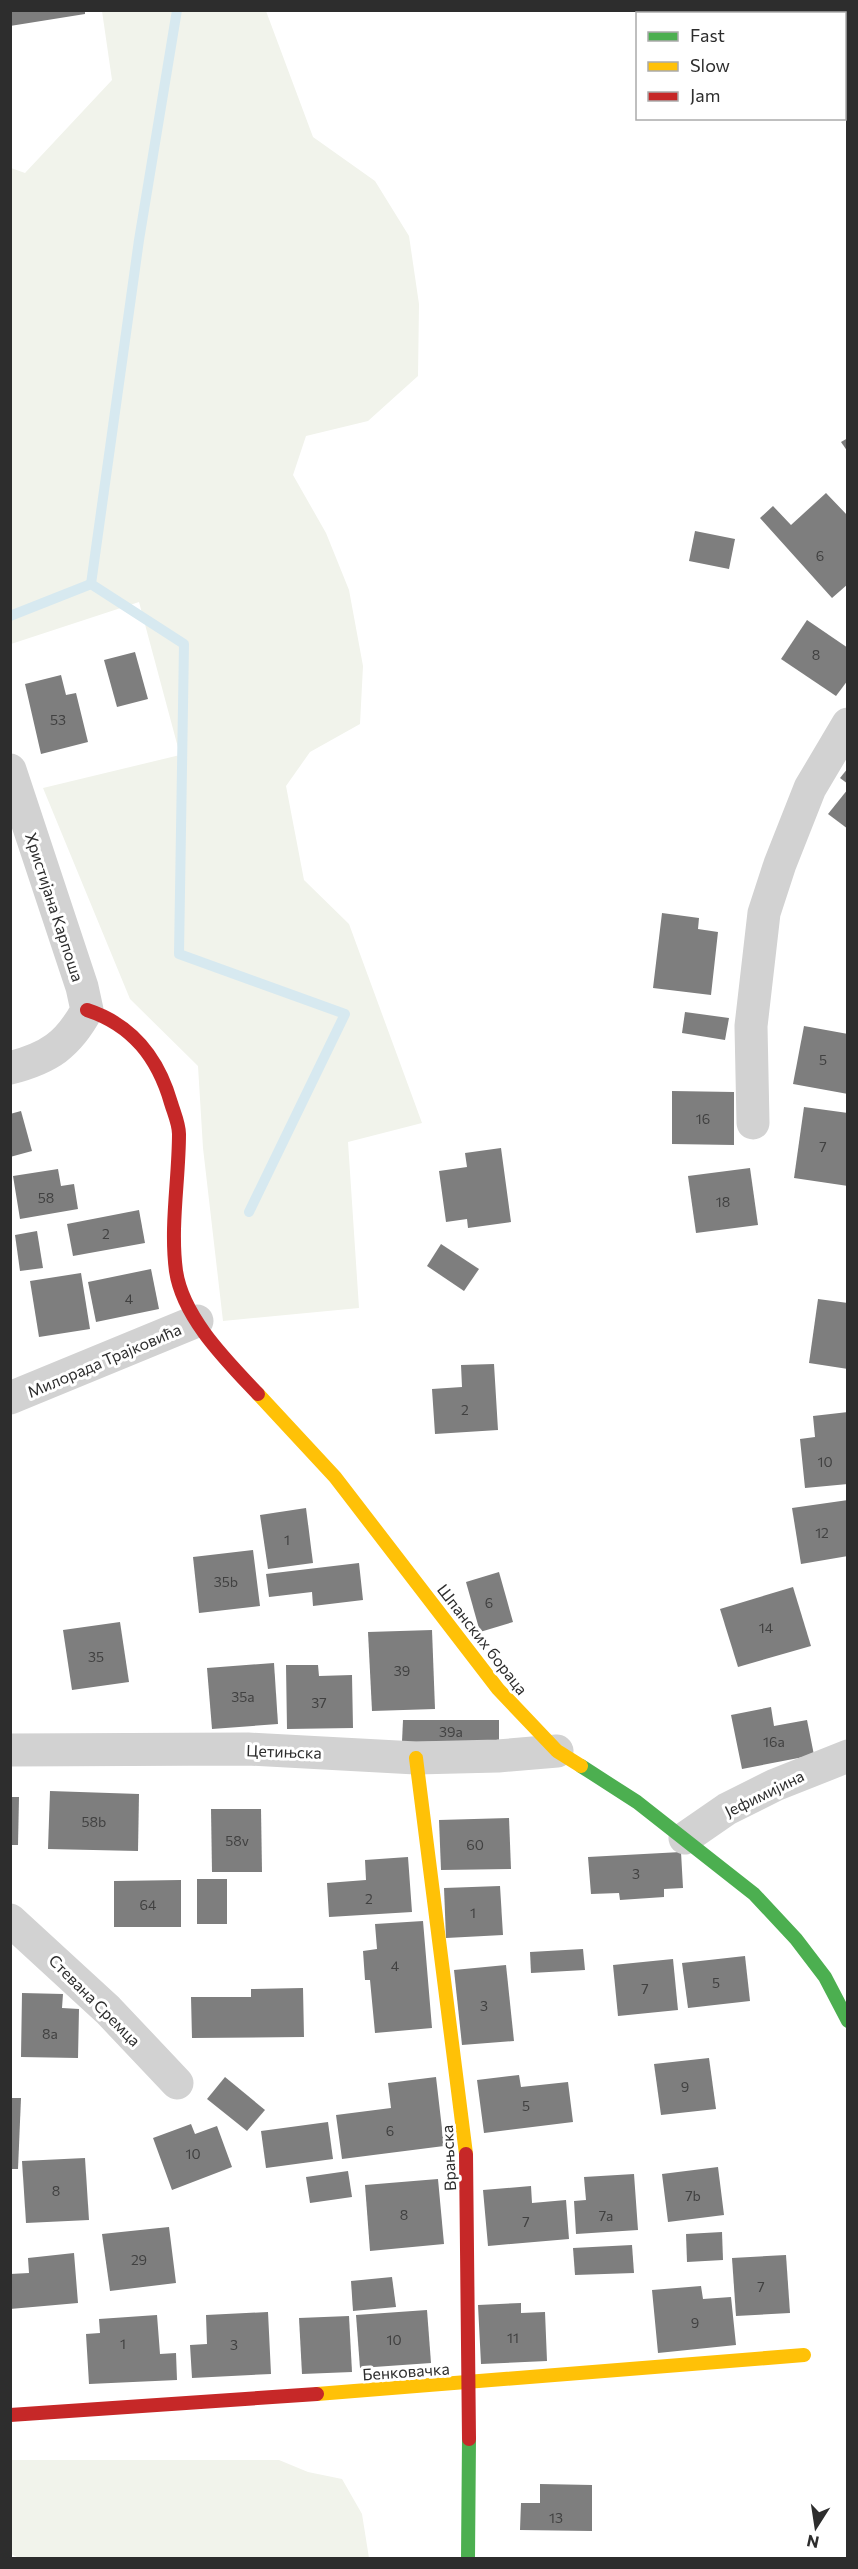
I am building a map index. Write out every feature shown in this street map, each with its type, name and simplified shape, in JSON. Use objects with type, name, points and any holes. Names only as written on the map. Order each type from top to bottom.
[{"type":"street","points":[[753,1123],[751,1026],[764,913],[780,864],[810,789],[848,724]]},
{"type":"street","name":"Христијана Карпоша","points":[[10,770],[82,987],[87,1010]]},
{"type":"street","points":[[10,1068],[29,1063],[54,1050],[76,1031],[87,1010]]},
{"type":"street","name":"Шпанских бораца","points":[[87,1010],[105,1016],[125,1028],[145,1047],[159,1070],[170,1096],[179,1131],[175,1219],[176,1271],[183,1296],[212,1344],[250,1388],[335,1477],[498,1689],[557,1751],[637,1802],[754,1894],[796,1939],[825,1977],[848,2021]]},
{"type":"street","name":"Милорада Трајковића","points":[[10,1398],[197,1321]]},
{"type":"street","name":"Цетињска","points":[[10,1750],[248,1749],[416,1758],[498,1756],[557,1751]]},
{"type":"street","name":"Јефимијина","points":[[685,1838],[727,1809],[775,1785],[848,1756]]},
{"type":"street","name":"Врањска","points":[[416,1758],[466,2147],[470,2383],[468,2559]]},
{"type":"street","name":"Стевана Сремца","points":[[10,1920],[84,1987],[177,2083]]},
{"type":"street","name":"Бенковачка","points":[[10,2415],[470,2383],[804,2355]]},
{"type":"shaded area","points":[[102,11],[266,11],[313,137],[375,181],[409,236],[419,304],[418,376],[368,421],[306,436],[293,475],[326,533],[349,590],[363,666],[360,724],[310,752],[286,786],[304,880],[349,924],[422,1123],[348,1142],[359,1308],[223,1321],[203,1148],[198,1066],[130,999],[43,788],[180,755],[139,602],[11,644],[11,168],[25,173],[112,80]]},
{"type":"shaded area","points":[[10,2460],[279,2460],[308,2472],[342,2479],[362,2514],[369,2558],[19,2558],[11,2554]]},
{"type":"building","points":[[10,10],[85,10],[85,14],[10,26]]},
{"type":"building","points":[[848,438],[848,452],[841,442]]},
{"type":"building","points":[[826,493],[848,516],[848,584],[832,598],[760,518],[773,506],[791,525]]},
{"type":"building","points":[[695,531],[735,539],[729,569],[689,561]]},
{"type":"building","points":[[807,620],[848,648],[848,680],[836,696],[781,659]]},
{"type":"building","points":[[135,652],[148,699],[117,707],[104,660]]},
{"type":"building","points":[[61,675],[66,695],[76,693],[88,742],[41,754],[25,684]]},
{"type":"building","points":[[848,768],[848,784],[840,778]]},
{"type":"building","points":[[848,789],[848,829],[828,814]]},
{"type":"building","points":[[662,913],[699,918],[698,929],[718,932],[711,995],[653,988]]},
{"type":"building","points":[[685,1012],[729,1018],[725,1040],[682,1033]]},
{"type":"building","points":[[804,1026],[848,1034],[848,1094],[793,1084]]},
{"type":"building","points":[[672,1091],[734,1092],[734,1145],[672,1144]]},
{"type":"building","points":[[804,1107],[848,1113],[848,1186],[794,1178]]},
{"type":"building","points":[[21,1111],[32,1151],[10,1157],[10,1114]]},
{"type":"building","points":[[501,1148],[511,1222],[468,1228],[467,1219],[446,1222],[439,1171],[467,1167],[465,1153]]},
{"type":"building","points":[[750,1168],[758,1225],[696,1233],[688,1176]]},
{"type":"building","points":[[58,1169],[61,1186],[74,1184],[78,1209],[20,1219],[13,1176]]},
{"type":"building","points":[[139,1210],[145,1243],[73,1256],[67,1224]]},
{"type":"building","points":[[37,1231],[43,1268],[20,1271],[15,1235]]},
{"type":"building","points":[[441,1244],[479,1269],[464,1291],[427,1266]]},
{"type":"building","points":[[151,1269],[159,1309],[96,1322],[88,1282]]},
{"type":"building","points":[[81,1273],[90,1329],[39,1337],[30,1281]]},
{"type":"building","points":[[818,1299],[848,1303],[848,1369],[809,1363]]},
{"type":"building","points":[[494,1364],[498,1430],[435,1434],[432,1389],[462,1387],[461,1365]]},
{"type":"building","points":[[848,1412],[848,1484],[805,1488],[800,1439],[815,1437],[813,1416]]},
{"type":"building","points":[[848,1500],[848,1556],[801,1564],[792,1508]]},
{"type":"building","points":[[306,1508],[313,1563],[268,1569],[260,1515]]},
{"type":"building","points":[[253,1550],[260,1606],[199,1613],[193,1557]]},
{"type":"building","points":[[359,1563],[363,1600],[313,1606],[312,1592],[269,1597],[266,1574]]},
{"type":"building","points":[[499,1572],[513,1622],[480,1632],[466,1582]]},
{"type":"building","points":[[793,1587],[811,1646],[738,1667],[720,1609]]},
{"type":"building","points":[[120,1622],[129,1682],[72,1690],[63,1630]]},
{"type":"building","points":[[432,1630],[435,1709],[372,1711],[368,1632]]},
{"type":"building","points":[[274,1663],[278,1724],[212,1729],[207,1668]]},
{"type":"building","points":[[286,1665],[318,1665],[319,1676],[352,1675],[353,1728],[287,1729]]},
{"type":"building","points":[[771,1707],[774,1726],[807,1720],[814,1755],[742,1769],[731,1715]]},
{"type":"building","points":[[403,1720],[499,1720],[499,1741],[402,1742]]},
{"type":"building","points":[[50,1791],[139,1794],[138,1851],[48,1849]]},
{"type":"building","points":[[10,1797],[19,1797],[18,1845],[10,1845]]},
{"type":"building","points":[[211,1809],[261,1809],[262,1872],[212,1872]]},
{"type":"building","points":[[509,1818],[511,1869],[441,1870],[439,1820]]},
{"type":"building","points":[[681,1852],[683,1888],[664,1889],[664,1897],[620,1900],[619,1893],[591,1894],[588,1857]]},
{"type":"building","points":[[408,1857],[412,1912],[329,1917],[327,1883],[366,1880],[365,1860]]},
{"type":"building","points":[[197,1879],[227,1879],[227,1924],[197,1924]]},
{"type":"building","points":[[181,1880],[181,1927],[114,1927],[114,1881]]},
{"type":"building","points":[[500,1886],[503,1935],[446,1938],[444,1888]]},
{"type":"building","points":[[423,1921],[432,2028],[375,2033],[370,1980],[365,1980],[363,1951],[377,1949],[375,1924]]},
{"type":"building","points":[[583,1949],[585,1970],[531,1973],[530,1952]]},
{"type":"building","points":[[745,1956],[750,2001],[688,2008],[682,1963]]},
{"type":"building","points":[[673,1959],[678,2010],[618,2016],[613,1965]]},
{"type":"building","points":[[506,1965],[514,2041],[462,2045],[454,1970]]},
{"type":"building","points":[[303,1988],[304,2037],[192,2038],[191,1997],[251,1997],[251,1989]]},
{"type":"building","points":[[22,1993],[63,1994],[62,2008],[79,2009],[78,2058],[21,2057]]},
{"type":"building","points":[[709,2058],[716,2109],[661,2115],[654,2064]]},
{"type":"building","points":[[519,2075],[521,2087],[568,2082],[573,2122],[484,2133],[477,2080]]},
{"type":"building","points":[[225,2077],[265,2110],[247,2131],[207,2099]]},
{"type":"building","points":[[436,2077],[444,2146],[342,2159],[336,2115],[391,2108],[388,2083]]},
{"type":"building","points":[[10,2098],[21,2098],[18,2169],[10,2169]]},
{"type":"building","points":[[328,2122],[333,2159],[266,2168],[261,2131]]},
{"type":"building","points":[[191,2124],[195,2134],[217,2126],[232,2167],[172,2190],[153,2138]]},
{"type":"building","points":[[85,2158],[89,2220],[26,2223],[22,2161]]},
{"type":"building","points":[[718,2167],[724,2215],[668,2222],[662,2174]]},
{"type":"building","points":[[348,2171],[352,2197],[310,2203],[306,2177]]},
{"type":"building","points":[[634,2174],[638,2230],[576,2234],[574,2201],[586,2200],[584,2177]]},
{"type":"building","points":[[438,2179],[444,2244],[370,2251],[365,2185]]},
{"type":"building","points":[[531,2186],[532,2203],[566,2200],[569,2239],[488,2246],[483,2190]]},
{"type":"building","points":[[169,2227],[176,2283],[110,2291],[102,2234]]},
{"type":"building","points":[[722,2232],[723,2260],[687,2262],[686,2234]]},
{"type":"building","points":[[632,2245],[634,2273],[575,2275],[573,2248]]},
{"type":"building","points":[[74,2253],[78,2303],[10,2309],[10,2274],[29,2273],[28,2258]]},
{"type":"building","points":[[786,2255],[790,2313],[736,2316],[732,2258]]},
{"type":"building","points":[[392,2277],[396,2307],[353,2311],[351,2281]]},
{"type":"building","points":[[701,2286],[703,2299],[731,2297],[736,2345],[658,2353],[652,2290]]},
{"type":"building","points":[[521,2303],[521,2313],[545,2312],[547,2361],[481,2364],[478,2305]]},
{"type":"building","points":[[427,2310],[431,2363],[360,2368],[356,2315]]},
{"type":"building","points":[[268,2312],[271,2374],[192,2378],[190,2345],[207,2344],[206,2315]]},
{"type":"building","points":[[157,2315],[160,2354],[176,2353],[177,2380],[89,2384],[86,2334],[100,2333],[99,2319]]},
{"type":"building","points":[[349,2316],[352,2372],[302,2374],[299,2318]]},
{"type":"building","points":[[540,2484],[592,2485],[592,2531],[520,2530],[521,2503],[540,2503]]},
{"type":"waterway","points":[[177,10],[139,240],[91,584],[184,644],[179,954],[345,1014],[249,1212]]},
{"type":"waterway","points":[[10,616],[91,584]]},
{"type":"traffic: fast","points":[[581,1766],[637,1802],[754,1894],[796,1939],[825,1977],[848,2021]]},
{"type":"traffic: fast","points":[[468,2558],[469,2439]]},
{"type":"traffic: slow","points":[[258,1394],[335,1477],[498,1689],[557,1751],[581,1766]]},
{"type":"traffic: slow","points":[[416,1758],[466,2154]]},
{"type":"traffic: slow","points":[[317,2394],[804,2355]]},
{"type":"traffic: jam","points":[[87,1010],[103,1016],[130,1034],[151,1058],[166,1087],[179,1130],[174,1254],[180,1288],[187,1305],[208,1338],[258,1394]]},
{"type":"traffic: jam","points":[[466,2154],[469,2439]]},
{"type":"traffic: jam","points":[[10,2415],[317,2394]]}]
